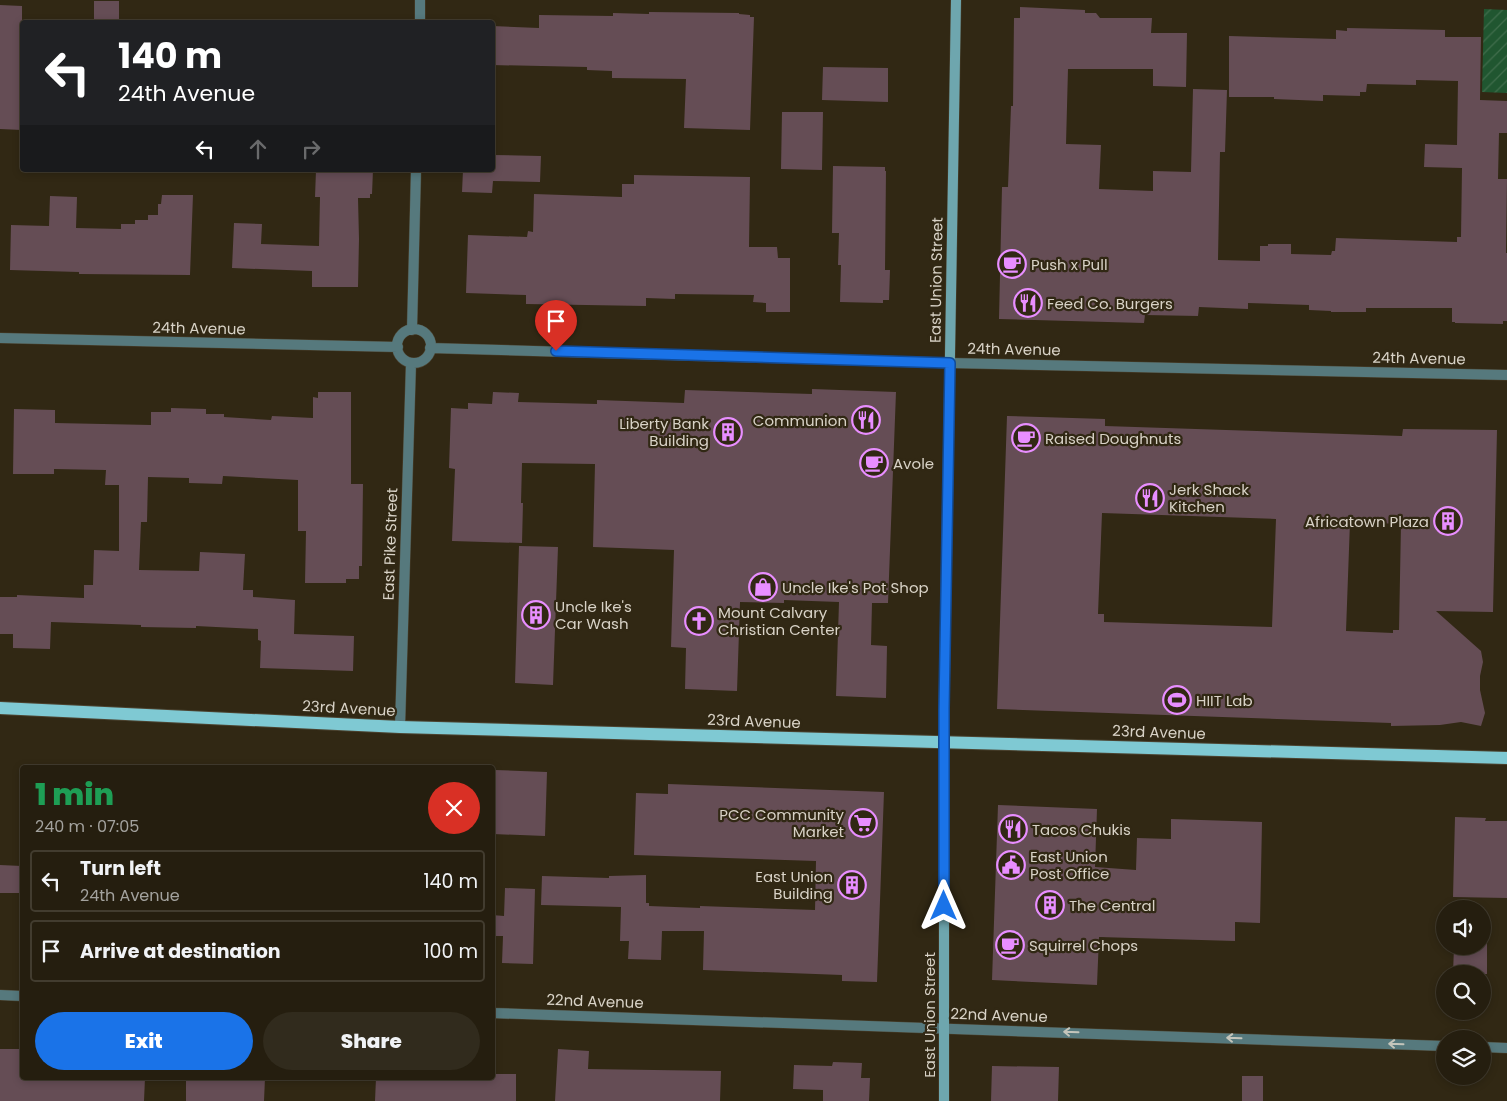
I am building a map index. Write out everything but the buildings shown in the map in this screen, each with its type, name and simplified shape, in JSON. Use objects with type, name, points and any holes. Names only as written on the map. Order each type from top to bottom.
[{"type":"main road","name":"East Union Street","points":[[944,1101],[944,743],[956,0]]},
{"type":"main road","name":"23rd Avenue","points":[[0,708],[400,727],[1507,758]]},
{"type":"street","points":[[420,0],[420,20]]},
{"type":"street","points":[[412,330],[416,172]]},
{"type":"street","points":[[412,330],[421,332],[429,339],[430,348],[428,354],[421,362],[411,363],[402,358],[399,353],[398,342],[401,336],[405,332],[412,330]]},
{"type":"street","name":"24th Avenue","points":[[0,338],[398,347]]},
{"type":"street","name":"24th Avenue","points":[[430,348],[950,363],[1507,375]]},
{"type":"street","name":"East Pike Street","points":[[400,727],[411,363]]},
{"type":"street","points":[[0,995],[20,996]]},
{"type":"street","name":"22nd Avenue","points":[[495,1013],[1436,1046]]},
{"type":"street","points":[[1491,1047],[1507,1048]]},
{"type":"green space","points":[[1484,9],[1507,10],[1507,93],[1482,92]]},
{"type":"place","name":"Push x Pull","points":[[1012,264]]},
{"type":"place","name":"Feed Co. Burgers","points":[[1028,303]]},
{"type":"place","name":"Communion","points":[[866,420]]},
{"type":"place","name":"Liberty Bank Building","points":[[728,432]]},
{"type":"place","name":"Raised Doughnuts","points":[[1026,438]]},
{"type":"place","name":"Avole","points":[[874,463]]},
{"type":"place","name":"Jerk Shack Kitchen","points":[[1150,498]]},
{"type":"place","name":"Africatown Plaza","points":[[1448,521]]},
{"type":"place","name":"Uncle Ike's Pot Shop","points":[[763,587]]},
{"type":"place","name":"Uncle Ike's Car Wash","points":[[536,615]]},
{"type":"place","name":"Mount Calvary Christian Center","points":[[699,621]]},
{"type":"place","name":"HIIT Lab","points":[[1177,700]]},
{"type":"place","name":"PCC Community Market","points":[[863,823]]},
{"type":"place","name":"Tacos Chukis","points":[[1013,829]]},
{"type":"place","name":"East Union Post Office","points":[[1011,865]]},
{"type":"place","name":"East Union Building","points":[[852,885]]},
{"type":"place","name":"The Central","points":[[1050,905]]},
{"type":"place","name":"Squirrel Chops","points":[[1010,945]]},
{"type":"route","points":[[556,351],[950,363],[944,709],[944,906]]}]
